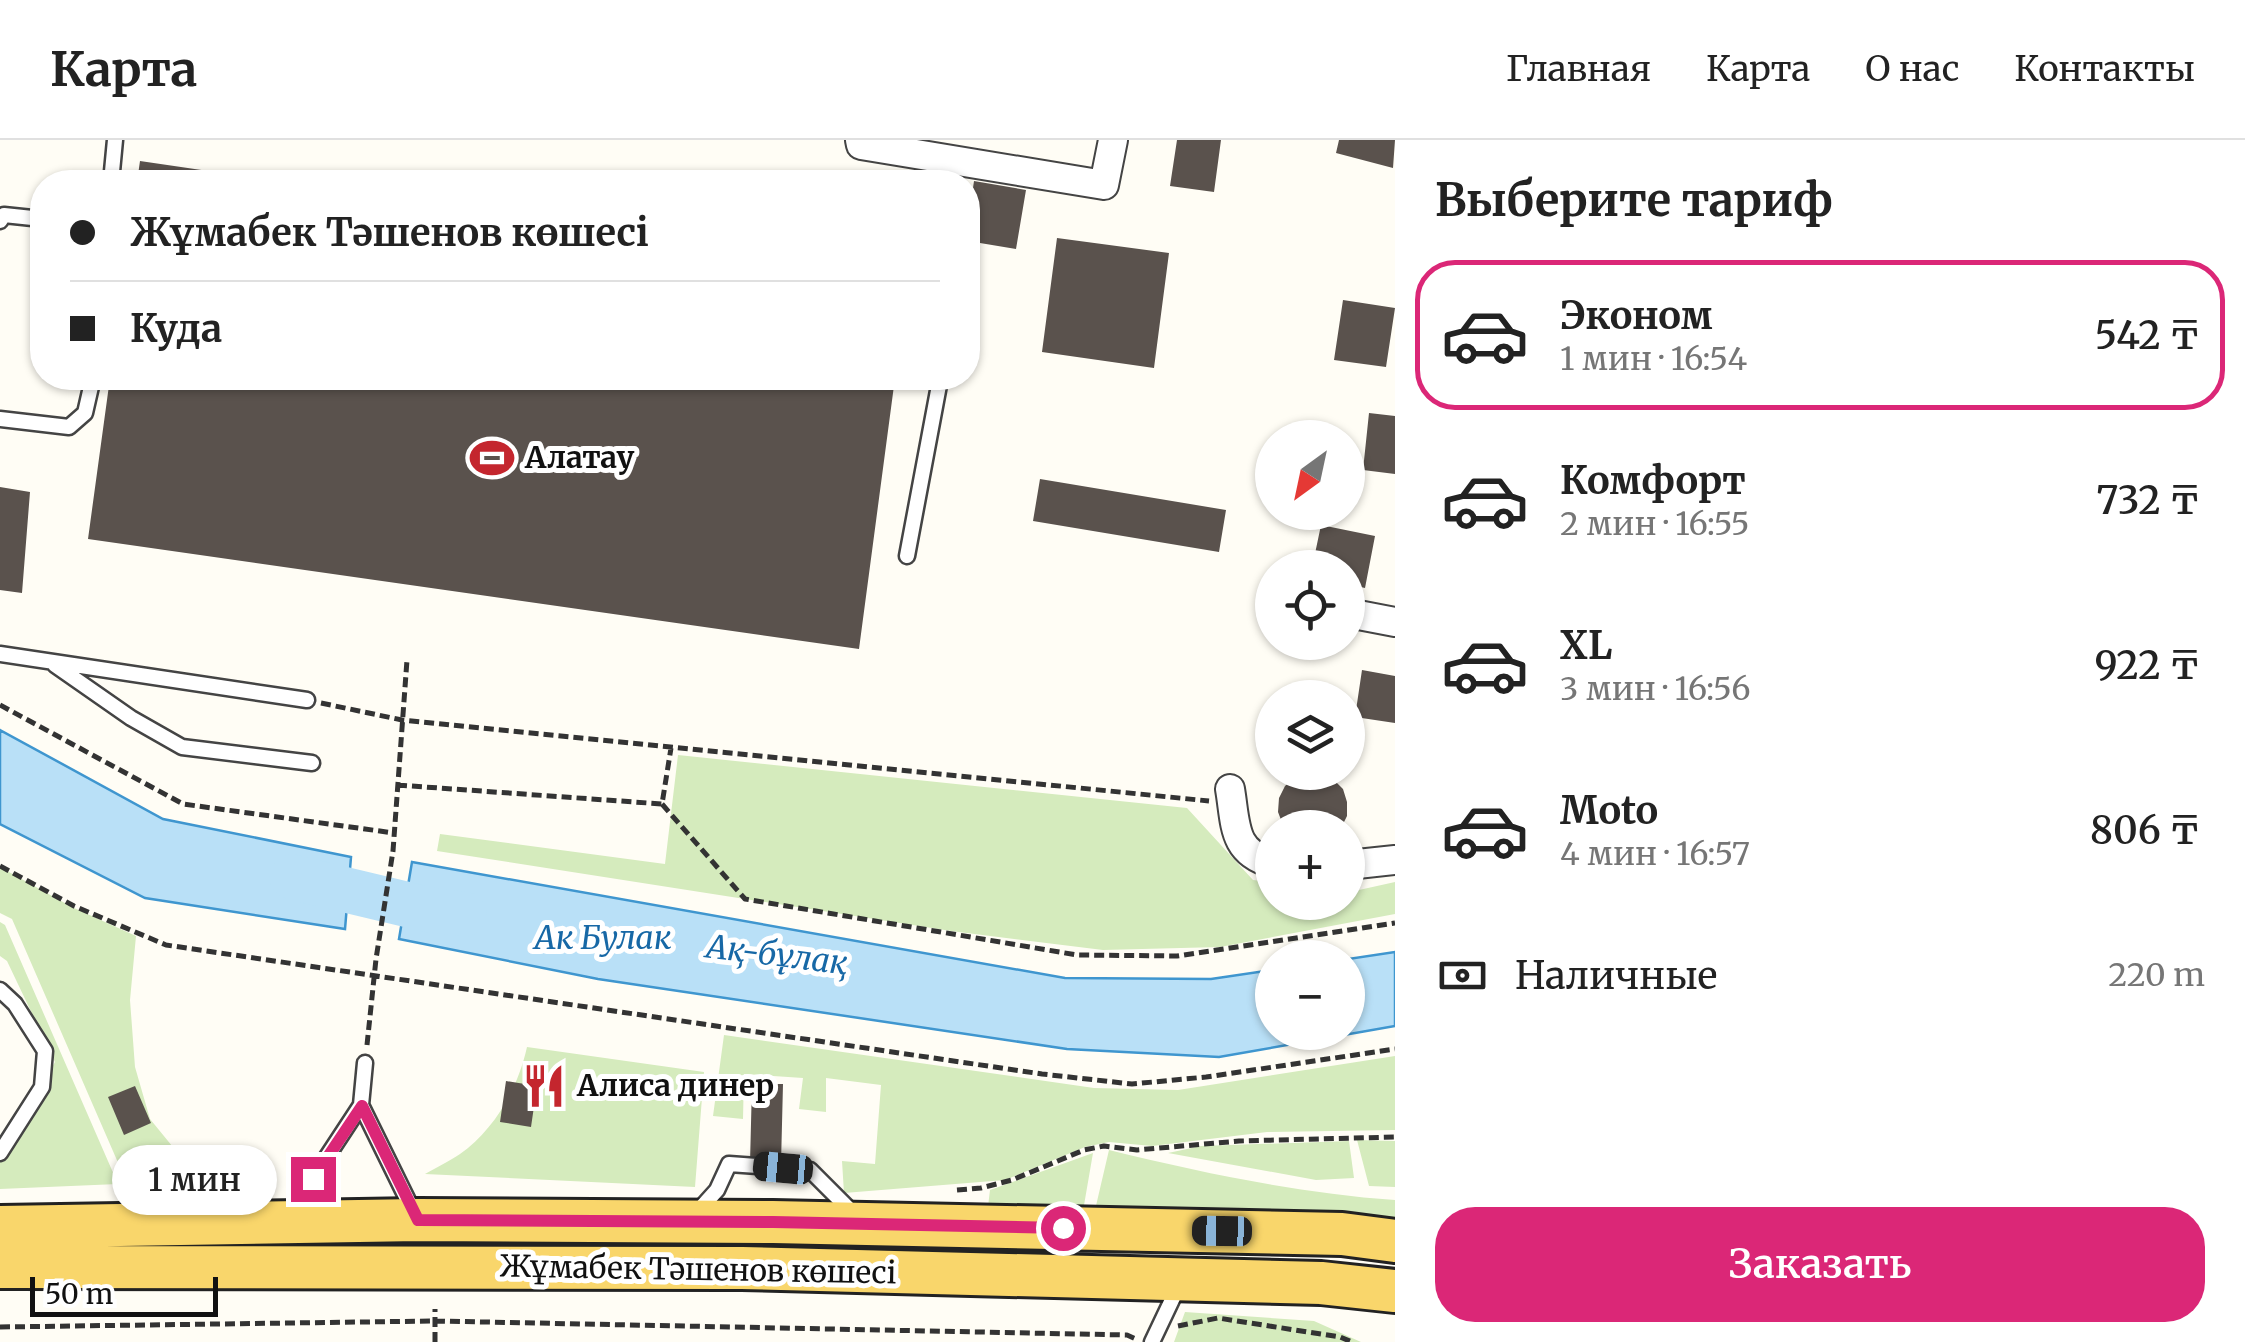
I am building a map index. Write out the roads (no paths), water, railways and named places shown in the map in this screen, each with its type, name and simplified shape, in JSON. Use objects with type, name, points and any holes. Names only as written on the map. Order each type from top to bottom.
[{"type":"main road","name":"Жұмабек Тәшенов көшесі","points":[[0,1227],[418,1220],[690,1222],[1342,1234],[1395,1241]]},
{"type":"main road","name":"Жұмабек Тәшенов көшесі","points":[[0,1268],[742,1268],[1321,1283],[1395,1291]]},
{"type":"street","points":[[860,140],[861,145],[1104,185],[1113,140]]},
{"type":"street","points":[[1365,617],[1395,622]]},
{"type":"street","points":[[1231,796],[1237,833],[1248,852],[1255,855]]},
{"type":"street","points":[[1365,863],[1395,860]]},
{"type":"lane","points":[[112,170],[115,140]]},
{"type":"lane","points":[[0,222],[4,215],[30,218]]},
{"type":"lane","points":[[0,418],[68,427],[85,413],[90,390]]},
{"type":"lane","points":[[906,556],[938,390]]},
{"type":"lane","points":[[0,654],[308,700]]},
{"type":"lane","points":[[50,662],[131,718],[182,747],[312,762]]},
{"type":"lane","points":[[0,990],[16,1004],[45,1051],[42,1088],[0,1153]]},
{"type":"lane","points":[[284,1222],[362,1106],[366,1063]]},
{"type":"lane","points":[[362,1106],[418,1220]]},
{"type":"lane","points":[[690,1222],[717,1190],[729,1164],[810,1170],[864,1224]]},
{"type":"lane","points":[[1152,1342],[1181,1280]]},
{"type":"water","points":[[0,730],[163,819],[351,857],[345,929],[145,898],[0,824]]},
{"type":"water","name":"Ак Булак","points":[[412,862],[1065,978],[1211,979],[1255,973],[1255,1050],[1259,1050],[1219,1057],[1067,1049],[598,979],[399,939]]},
{"type":"water","name":"Ак Булак","points":[[1395,952],[1395,1026],[1365,1031],[1365,956]]},
{"type":"waterway","name":"Ақ-бұлақ","points":[[292,877],[430,910],[464,914]]},
{"type":"place","name":"Алатау","points":[[492,458]]},
{"type":"place","name":"Алиса динер","points":[[544,1086]]}]
